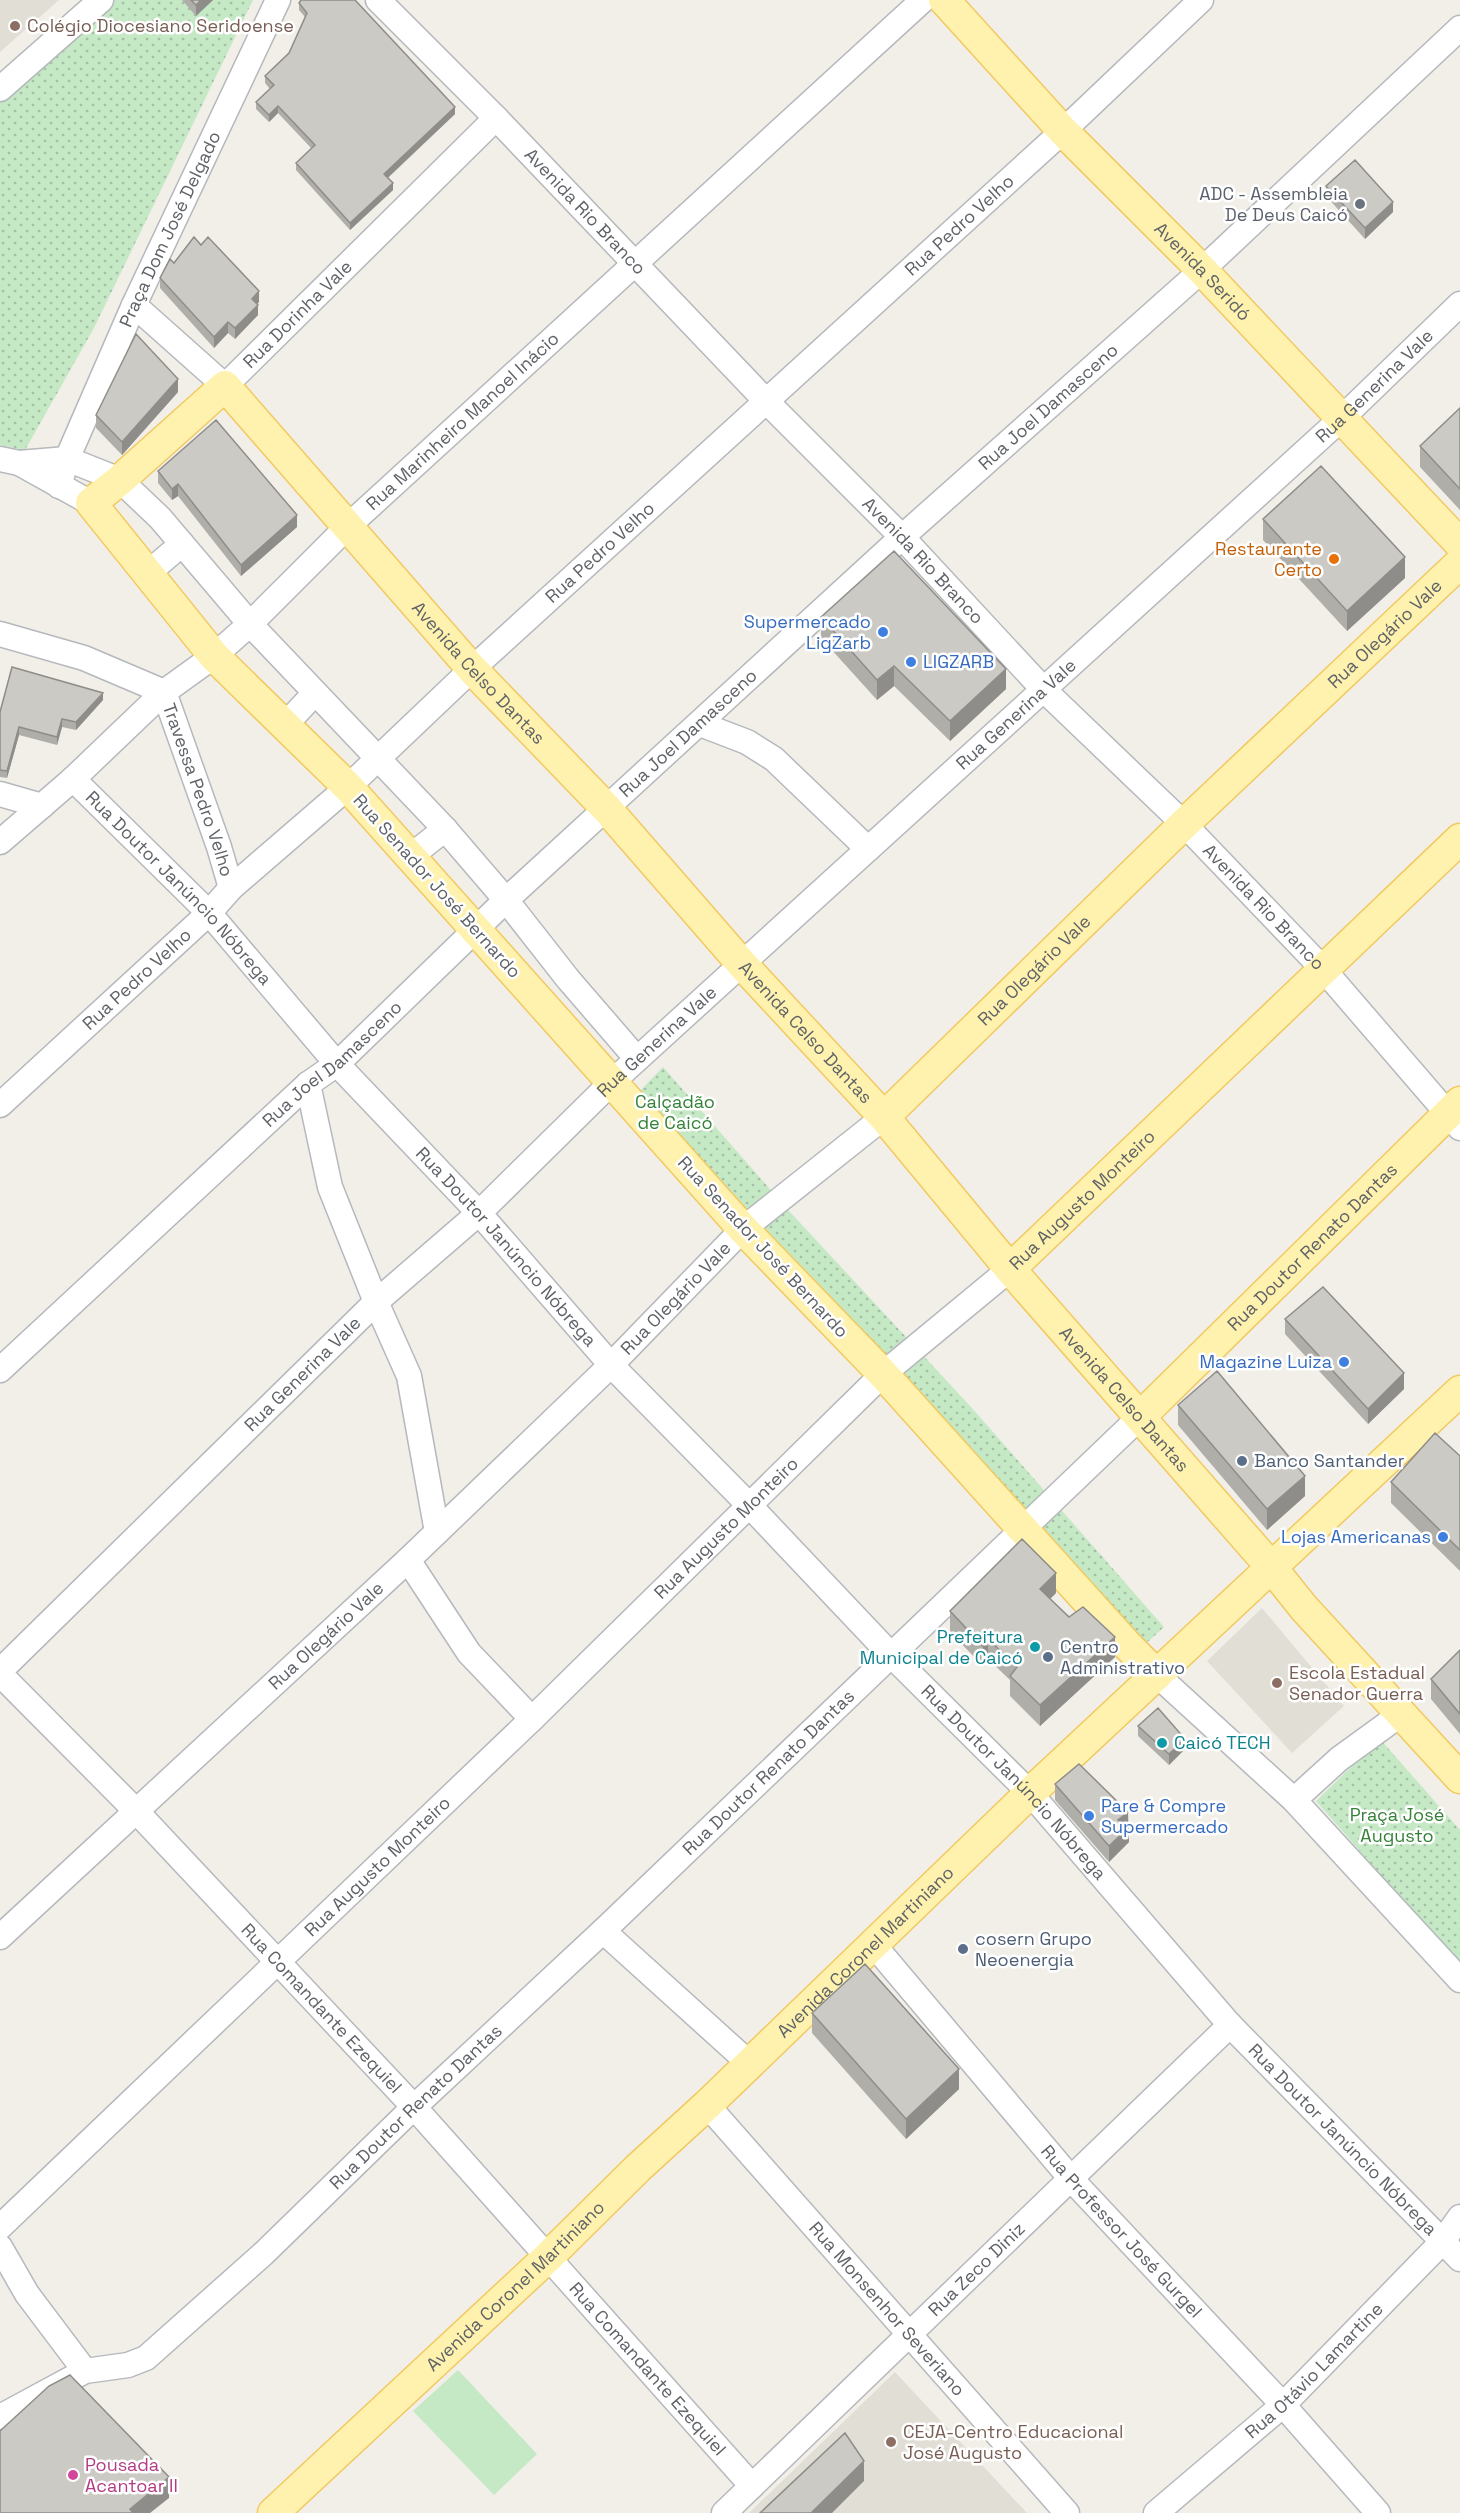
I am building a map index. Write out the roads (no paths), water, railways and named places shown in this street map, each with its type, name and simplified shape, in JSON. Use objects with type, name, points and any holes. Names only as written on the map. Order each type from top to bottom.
[{"type":"main road","name":"Avenida Seridó","points":[[944,0],[1063,131],[1202,270],[1460,544]]},
{"type":"main road","name":"Rua Dorinha Vale","points":[[91,503],[225,386]]},
{"type":"main road","name":"Avenida Celso Dantas","points":[[225,386],[472,669],[607,809],[741,963],[884,1117],[1010,1269],[1272,1568],[1304,1608],[1460,1778]]},
{"type":"main road","name":"Rua Senador José Bernardo","points":[[91,503],[214,656],[348,787],[743,1230],[883,1374],[1127,1645],[1157,1675]]},
{"type":"main road","name":"Rua Olegário Vale","points":[[884,1117],[1184,824],[1460,563]]},
{"type":"main road","name":"Rua Augusto Monteiro","points":[[1010,1269],[1460,839]]},
{"type":"main road","name":"Rua Doutor Renato Dantas","points":[[1140,1417],[1456,1115]]},
{"type":"main road","name":"Avenida Coronel Martiniano","points":[[273,2513],[548,2258],[638,2168],[707,2105],[1030,1793],[1460,1391]]},
{"type":"street","points":[[0,89],[101,0]]},
{"type":"street","name":"Praça Dom José Delgado","points":[[59,486],[67,459],[134,305],[278,0]]},
{"type":"street","name":"Avenida Rio Branco","points":[[378,0],[496,118],[766,401],[902,537],[1044,690],[1184,824],[1324,970],[1456,1115]]},
{"type":"street","name":"Rua Marinheiro Manoel Inácio","points":[[0,842],[73,779],[164,692],[214,656],[250,624],[347,527],[923,0]]},
{"type":"street","name":"Rua Pedro Velho","points":[[0,1105],[209,913],[231,888],[348,787],[472,669],[1063,131],[1201,0]]},
{"type":"street","name":"Rua Joel Damasceno","points":[[0,1370],[308,1084],[337,1064],[506,900],[902,537],[1202,270],[1460,28]]},
{"type":"street","name":"Rua Dorinha Vale","points":[[225,386],[496,118]]},
{"type":"street","name":"Rua Generina Vale","points":[[0,1673],[376,1302],[479,1213],[612,1082],[1341,418],[1460,304]]},
{"type":"street","name":"Avenida Celso Dantas","points":[[134,305],[225,386]]},
{"type":"street","name":"Rua Senador José Bernardo","points":[[10,461],[67,459],[120,480],[160,518],[250,624],[379,757],[445,829],[506,900],[568,979],[638,1059]]},
{"type":"street","name":"Rua Senador José Bernardo","points":[[10,461],[91,503]]},
{"type":"street","points":[[148,573],[182,544]]},
{"type":"street","points":[[0,634],[84,658],[164,692]]},
{"type":"street","name":"Travessa Pedro Velho","points":[[164,692],[212,825],[231,888]]},
{"type":"street","points":[[285,725],[315,693]]},
{"type":"street","points":[[700,724],[734,735],[774,759],[868,849]]},
{"type":"street","name":"Rua Doutor Janúncio Nóbrega","points":[[73,779],[209,913],[337,1064],[479,1213],[611,1365],[749,1505],[890,1654],[1030,1793],[1230,2025],[1460,2259]]},
{"type":"street","points":[[0,794],[42,806]]},
{"type":"street","points":[[411,856],[445,829]]},
{"type":"street","points":[[542,1003],[568,979]]},
{"type":"street","points":[[308,1084],[330,1187],[376,1302],[409,1376],[437,1532]]},
{"type":"street","name":"Rua Olegário Vale","points":[[0,1937],[408,1560],[611,1365],[743,1230],[884,1117]]},
{"type":"street","name":"Rua Augusto Monteiro","points":[[0,2227],[532,1719],[883,1374],[1010,1269]]},
{"type":"street","name":"Rua Doutor Renato Dantas","points":[[85,2371],[118,2367],[146,2358],[262,2254],[1140,1417]]},
{"type":"street","points":[[408,1560],[469,1653],[532,1719]]},
{"type":"street","name":"Rua Comandante Ezequiel","points":[[0,1673],[137,1812],[414,2107],[752,2486]]},
{"type":"street","name":"Rua Senador José Bernardo","points":[[1157,1675],[1294,1800],[1460,1980]]},
{"type":"street","points":[[1294,1800],[1339,1759],[1401,1714]]},
{"type":"street","points":[[603,1931],[749,2063]]},
{"type":"street","name":"Rua Professor José Gurgel","points":[[873,1944],[1072,2180],[1283,2405],[1377,2513]]},
{"type":"street","name":"Rua Zeco Diniz","points":[[724,2513],[1072,2180],[1230,2025]]},
{"type":"street","name":"Rua Monsenhor Severiano","points":[[707,2105],[1067,2513]]},
{"type":"street","name":"Rua Otávio Lamartine","points":[[1156,2513],[1283,2405],[1443,2241],[1460,2217]]},
{"type":"street","points":[[0,2247],[27,2294],[85,2371],[0,2417]]},
{"type":"place","name":"Colégio Diocesiano Seridoense","points":[[15,26]]},
{"type":"place","name":"ADC - Assembleia De Deus Caicó","points":[[1360,204]]},
{"type":"place","name":"Restaurante Certo","points":[[1334,559]]},
{"type":"place","name":"Supermercado LigZarb","points":[[883,632]]},
{"type":"place","name":"LIGZARB","points":[[911,662]]},
{"type":"place","name":"Magazine Luiza","points":[[1344,1362]]},
{"type":"place","name":"Banco Santander","points":[[1242,1461]]},
{"type":"place","name":"Lojas Americanas","points":[[1443,1537]]},
{"type":"place","name":"Prefeitura Municipal de Caicó","points":[[1035,1647]]},
{"type":"place","name":"Centro Administrativo","points":[[1048,1657]]},
{"type":"place","name":"Escola Estadual Senador Guerra","points":[[1277,1683]]},
{"type":"place","name":"Caicó TECH","points":[[1162,1743]]},
{"type":"place","name":"Pare & Compre Supermercado","points":[[1089,1816]]},
{"type":"place","name":"cosern Grupo Neoenergia","points":[[963,1949]]},
{"type":"place","name":"CEJA-Centro Educacional José Augusto","points":[[891,2442]]},
{"type":"place","name":"Pousada Acantoar II","points":[[73,2475]]},
{"type":"park label","name":"Calçadão de Caicó","points":[[675,1112]]},
{"type":"park label","name":"Praça José Augusto","points":[[1397,1825]]}]
